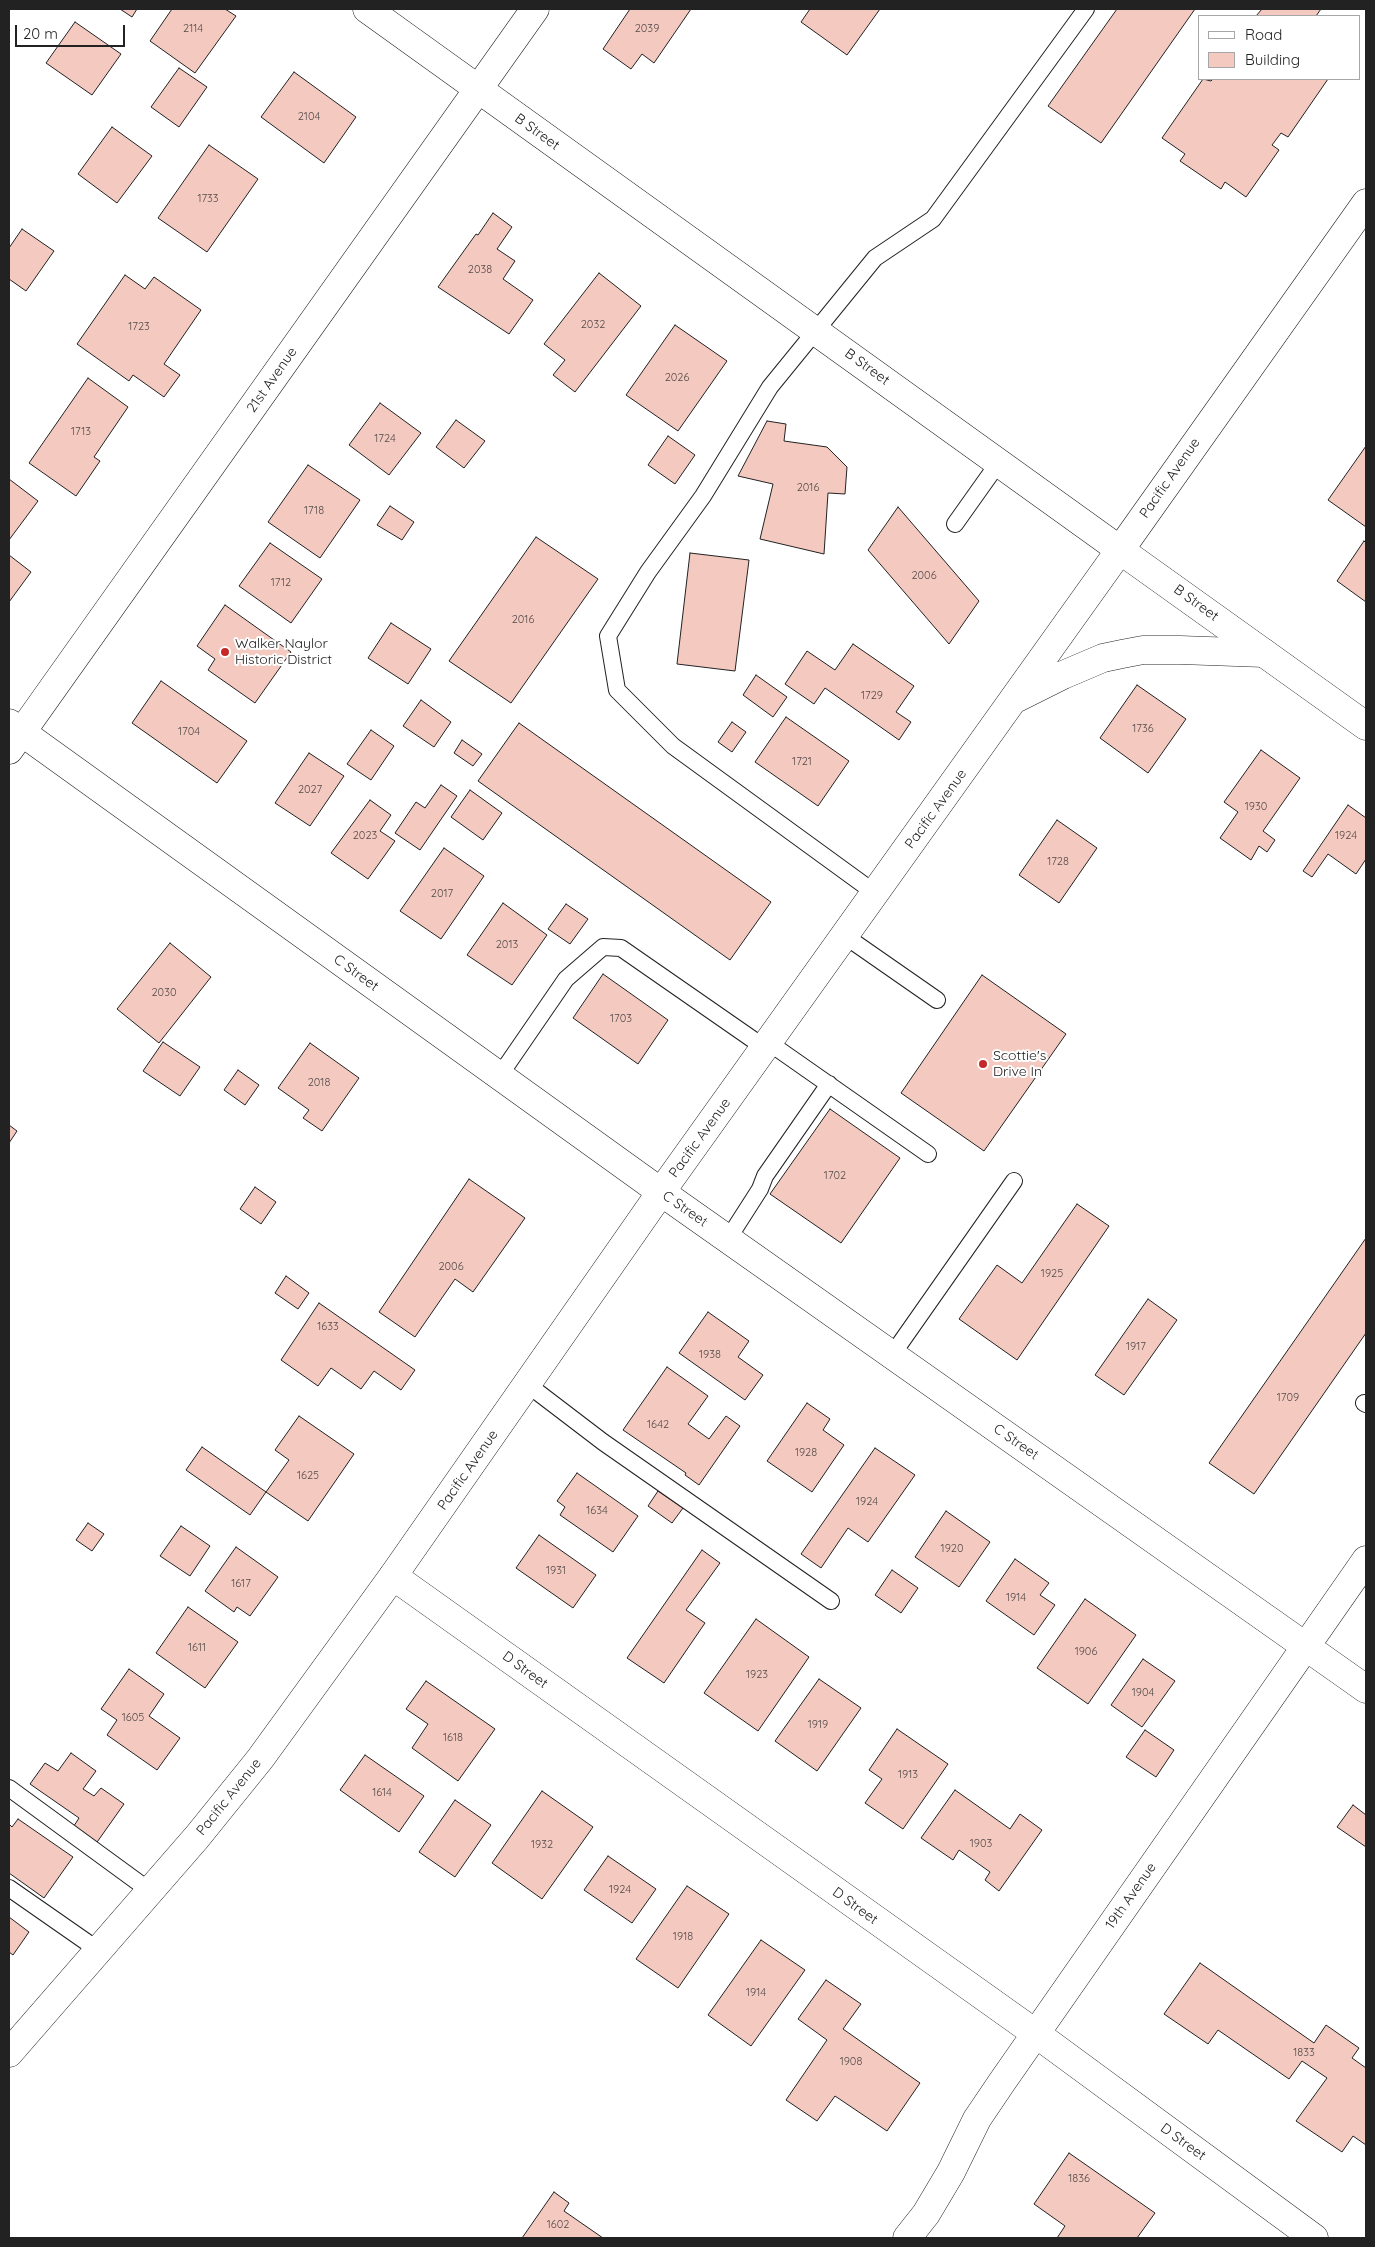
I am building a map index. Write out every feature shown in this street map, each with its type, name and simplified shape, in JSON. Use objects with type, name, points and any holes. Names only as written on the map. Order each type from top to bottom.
[{"type":"street","name":"B Street","points":[[367,9],[1366,726]]},
{"type":"street","name":"21st Avenue","points":[[13,735],[535,9]]},
{"type":"street","name":"Pacific Avenue","points":[[9,2053],[150,1891],[260,1759],[393,1576],[661,1192],[1120,550],[1362,219]]},
{"type":"street","points":[[1014,700],[1071,671],[1103,658],[1122,654],[1172,650],[1264,653]]},
{"type":"street","name":"C Street","points":[[13,735],[500,1075],[661,1192],[1366,1689]]},
{"type":"street","name":"19th Avenue","points":[[907,2238],[926,2214],[951,2172],[977,2119],[1366,1560]]},
{"type":"street","name":"D Street","points":[[393,1576],[1035,2034],[1314,2238]]},
{"type":"lane","points":[[875,893],[674,746],[617,690],[608,636],[648,572],[703,496],[770,387],[814,330],[875,258],[933,218],[1086,9]]},
{"type":"lane","points":[[955,524],[999,462]]},
{"type":"lane","points":[[845,936],[937,1000]]},
{"type":"lane","points":[[500,1075],[566,979],[603,947],[621,948],[829,1084],[928,1154]]},
{"type":"lane","points":[[728,1239],[760,1189],[765,1176],[829,1084]]},
{"type":"lane","points":[[892,1355],[1014,1181]]},
{"type":"lane","points":[[528,1384],[603,1442],[831,1600]]},
{"type":"lane","points":[[9,1788],[150,1891]]},
{"type":"lane","points":[[9,1888],[98,1950]]},
{"type":"building","points":[[120,9],[137,9],[132,17]]},
{"type":"building","points":[[172,9],[225,9],[236,16],[195,73],[150,41]]},
{"type":"building","points":[[630,9],[691,9],[654,63],[642,54],[631,69],[603,49]]},
{"type":"building","points":[[810,9],[880,9],[847,55],[801,22]]},
{"type":"building","points":[[1117,9],[1195,9],[1101,143],[1048,106]]},
{"type":"building","points":[[1262,9],[1321,9],[1317,15],[1257,15]]},
{"type":"building","points":[[75,22],[121,54],[92,95],[46,63]]},
{"type":"building","points":[[179,68],[207,87],[179,127],[151,107]]},
{"type":"building","points":[[294,72],[356,117],[324,163],[261,117]]},
{"type":"building","points":[[1202,80],[1327,80],[1288,137],[1281,133],[1272,145],[1279,150],[1246,197],[1225,182],[1221,189],[1180,161],[1185,154],[1162,138]]},
{"type":"building","points":[[112,127],[152,156],[117,203],[78,174]]},
{"type":"building","points":[[209,145],[258,179],[207,252],[158,218]]},
{"type":"building","points":[[493,213],[512,227],[497,249],[515,261],[503,279],[533,300],[509,334],[438,287]]},
{"type":"building","points":[[22,229],[54,251],[26,291],[9,279],[9,248]]},
{"type":"building","points":[[599,273],[641,306],[575,392],[553,375],[565,360],[544,344]]},
{"type":"building","points":[[125,275],[145,289],[154,277],[201,310],[164,364],[180,375],[164,397],[133,375],[129,381],[77,344]]},
{"type":"building","points":[[675,325],[727,361],[678,431],[626,395]]},
{"type":"building","points":[[88,378],[128,407],[94,457],[100,461],[76,496],[29,463]]},
{"type":"building","points":[[380,403],[421,433],[389,475],[349,445]]},
{"type":"building","points":[[456,420],[485,441],[464,468],[436,447]]},
{"type":"building","points":[[767,421],[786,424],[784,441],[827,447],[847,467],[845,494],[828,493],[824,554],[760,539],[773,484],[738,476]]},
{"type":"building","points":[[668,436],[695,455],[675,484],[648,465]]},
{"type":"building","points":[[1366,446],[1366,527],[1328,500]]},
{"type":"building","points":[[308,465],[360,500],[320,558],[268,522]]},
{"type":"building","points":[[9,479],[38,501],[9,540]]},
{"type":"building","points":[[390,506],[414,522],[402,540],[377,525]]},
{"type":"building","points":[[898,507],[979,601],[949,644],[868,550]]},
{"type":"building","points":[[536,537],[598,579],[511,703],[449,661]]},
{"type":"building","points":[[1364,541],[1366,543],[1366,602],[1337,581]]},
{"type":"building","points":[[270,543],[322,579],[291,623],[239,586]]},
{"type":"building","points":[[690,553],[749,560],[735,671],[677,664]]},
{"type":"building","points":[[9,555],[31,572],[9,602]]},
{"type":"building","points":[[225,605],[291,652],[255,703],[208,670],[215,659],[197,646]]},
{"type":"building","points":[[391,623],[431,649],[408,684],[368,658]]},
{"type":"building","points":[[853,644],[914,686],[896,712],[911,722],[899,740],[825,688],[814,704],[785,684],[807,651],[835,670]]},
{"type":"building","points":[[756,675],[787,697],[773,717],[743,695]]},
{"type":"building","points":[[161,681],[247,741],[217,783],[132,723]]},
{"type":"building","points":[[1137,685],[1186,719],[1148,773],[1100,738]]},
{"type":"building","points":[[421,700],[451,722],[434,747],[403,726]]},
{"type":"building","points":[[786,717],[849,761],[818,806],[755,762]]},
{"type":"building","points":[[732,722],[746,732],[732,752],[718,742]]},
{"type":"building","points":[[519,723],[771,902],[730,960],[478,781]]},
{"type":"building","points":[[371,730],[394,746],[371,780],[347,764]]},
{"type":"building","points":[[462,740],[482,754],[473,766],[454,753]]},
{"type":"building","points":[[1261,750],[1300,778],[1263,831],[1275,840],[1267,852],[1259,846],[1251,860],[1220,838],[1238,812],[1224,802]]},
{"type":"building","points":[[309,753],[344,776],[310,826],[275,803]]},
{"type":"building","points":[[441,785],[457,796],[420,850],[395,833],[416,802],[425,808]]},
{"type":"building","points":[[470,790],[502,813],[483,840],[451,817]]},
{"type":"building","points":[[370,800],[391,815],[380,831],[395,841],[368,879],[331,853]]},
{"type":"building","points":[[1348,805],[1366,818],[1366,859],[1356,874],[1328,854],[1312,877],[1303,871]]},
{"type":"building","points":[[1057,820],[1097,848],[1059,903],[1019,875]]},
{"type":"building","points":[[444,848],[484,876],[441,939],[400,911]]},
{"type":"building","points":[[503,903],[547,935],[512,985],[467,955]]},
{"type":"building","points":[[566,904],[588,919],[570,944],[548,929]]},
{"type":"building","points":[[170,943],[211,977],[159,1043],[117,1009]]},
{"type":"building","points":[[603,974],[668,1020],[638,1064],[573,1018]]},
{"type":"building","name":"Scottie's Drive In","points":[[982,975],[1066,1034],[984,1151],[901,1093]]},
{"type":"building","points":[[163,1042],[200,1067],[180,1096],[143,1071]]},
{"type":"building","points":[[310,1043],[359,1078],[322,1131],[303,1118],[309,1110],[278,1088]]},
{"type":"building","points":[[238,1070],[259,1085],[245,1105],[224,1090]]},
{"type":"building","points":[[830,1109],[900,1158],[841,1243],[770,1194]]},
{"type":"building","points":[[9,1125],[17,1131],[9,1143]]},
{"type":"building","points":[[469,1179],[525,1218],[473,1292],[455,1279],[415,1337],[379,1312]]},
{"type":"building","points":[[255,1187],[276,1202],[261,1224],[240,1209]]},
{"type":"building","points":[[1077,1204],[1109,1226],[1017,1360],[959,1319],[997,1265],[1022,1283]]},
{"type":"building","points":[[1366,1238],[1366,1333],[1254,1494],[1209,1463]]},
{"type":"building","points":[[286,1276],[309,1293],[298,1309],[275,1293]]},
{"type":"building","points":[[1148,1299],[1177,1320],[1124,1395],[1095,1375]]},
{"type":"building","points":[[319,1303],[415,1370],[401,1390],[374,1371],[361,1389],[331,1368],[318,1386],[281,1360]]},
{"type":"building","points":[[708,1312],[749,1341],[738,1357],[763,1375],[745,1400],[679,1353]]},
{"type":"building","points":[[667,1367],[708,1396],[688,1424],[709,1439],[726,1416],[740,1426],[699,1485],[685,1475],[686,1473],[623,1430]]},
{"type":"building","points":[[807,1403],[830,1419],[823,1430],[844,1445],[812,1492],[767,1461]]},
{"type":"building","points":[[299,1416],[354,1454],[308,1521],[266,1492],[289,1460],[275,1450]]},
{"type":"building","points":[[202,1447],[266,1492],[250,1515],[186,1470]]},
{"type":"building","points":[[875,1448],[915,1475],[868,1542],[848,1528],[821,1568],[801,1554]]},
{"type":"building","points":[[577,1473],[638,1516],[613,1552],[560,1515],[565,1507],[557,1501]]},
{"type":"building","points":[[658,1491],[683,1508],[672,1523],[648,1506]]},
{"type":"building","points":[[946,1511],[990,1542],[959,1587],[915,1557]]},
{"type":"building","points":[[88,1523],[104,1534],[92,1551],[76,1540]]},
{"type":"building","points":[[181,1526],[210,1546],[190,1576],[160,1556]]},
{"type":"building","points":[[539,1535],[596,1575],[573,1608],[516,1568]]},
{"type":"building","points":[[236,1547],[278,1577],[250,1616],[237,1607],[234,1612],[205,1591]]},
{"type":"building","points":[[702,1550],[720,1563],[686,1610],[705,1623],[664,1683],[627,1658]]},
{"type":"building","points":[[1015,1559],[1049,1583],[1040,1595],[1055,1605],[1034,1635],[986,1601]]},
{"type":"building","points":[[892,1570],[918,1588],[901,1613],[875,1595]]},
{"type":"building","points":[[1085,1599],[1136,1635],[1088,1704],[1037,1668]]},
{"type":"building","points":[[188,1607],[238,1642],[205,1688],[156,1653]]},
{"type":"building","points":[[756,1619],[809,1657],[758,1731],[704,1693]]},
{"type":"building","points":[[1143,1659],[1175,1681],[1142,1727],[1111,1705]]},
{"type":"building","points":[[129,1669],[164,1694],[149,1716],[180,1738],[157,1770],[107,1735],[117,1720],[101,1709]]},
{"type":"building","points":[[819,1679],[861,1708],[817,1771],[775,1741]]},
{"type":"building","points":[[426,1681],[495,1729],[458,1781],[412,1748],[428,1724],[406,1709]]},
{"type":"building","points":[[897,1729],[948,1764],[903,1829],[865,1803],[882,1779],[869,1770]]},
{"type":"building","points":[[1145,1730],[1174,1750],[1156,1777],[1126,1757]]},
{"type":"building","points":[[71,1753],[96,1771],[83,1789],[94,1796],[101,1788],[124,1804],[95,1845],[72,1829],[79,1818],[30,1784],[45,1763],[58,1771]]},
{"type":"building","points":[[365,1755],[424,1796],[399,1832],[340,1790]]},
{"type":"building","points":[[955,1790],[1010,1829],[1020,1814],[1042,1830],[999,1891],[985,1880],[990,1872],[959,1850],[953,1860],[921,1838]]},
{"type":"building","points":[[542,1791],[593,1827],[542,1899],[492,1863]]},
{"type":"building","points":[[455,1800],[491,1825],[455,1877],[419,1852]]},
{"type":"building","points":[[1353,1805],[1366,1815],[1366,1847],[1337,1827]]},
{"type":"building","points":[[18,1819],[73,1857],[44,1898],[9,1873],[9,1824],[12,1827]]},
{"type":"building","points":[[608,1856],[656,1889],[632,1923],[584,1890]]},
{"type":"building","points":[[687,1886],[729,1914],[678,1988],[636,1959]]},
{"type":"building","points":[[9,1917],[29,1932],[13,1955],[9,1952]]},
{"type":"building","points":[[761,1940],[805,1970],[751,2046],[708,2015]]},
{"type":"building","points":[[1200,1963],[1314,2043],[1326,2025],[1359,2048],[1352,2058],[1366,2068],[1366,2145],[1353,2136],[1342,2152],[1296,2121],[1327,2078],[1302,2061],[1289,2079],[1218,2030],[1208,2044],[1164,2014]]},
{"type":"building","points":[[826,1980],[861,2004],[843,2029],[920,2083],[887,2131],[835,2096],[817,2121],[786,2100],[827,2040],[798,2019]]},
{"type":"building","points":[[1069,2153],[1155,2213],[1137,2238],[1057,2238],[1065,2226],[1034,2204]]},
{"type":"building","points":[[554,2192],[569,2203],[564,2211],[603,2238],[522,2238]]},
{"type":"place","name":"Walker Naylor Historic District","points":[[225,652]]},
{"type":"place","name":"Scottie's Drive In","points":[[983,1064]]}]
